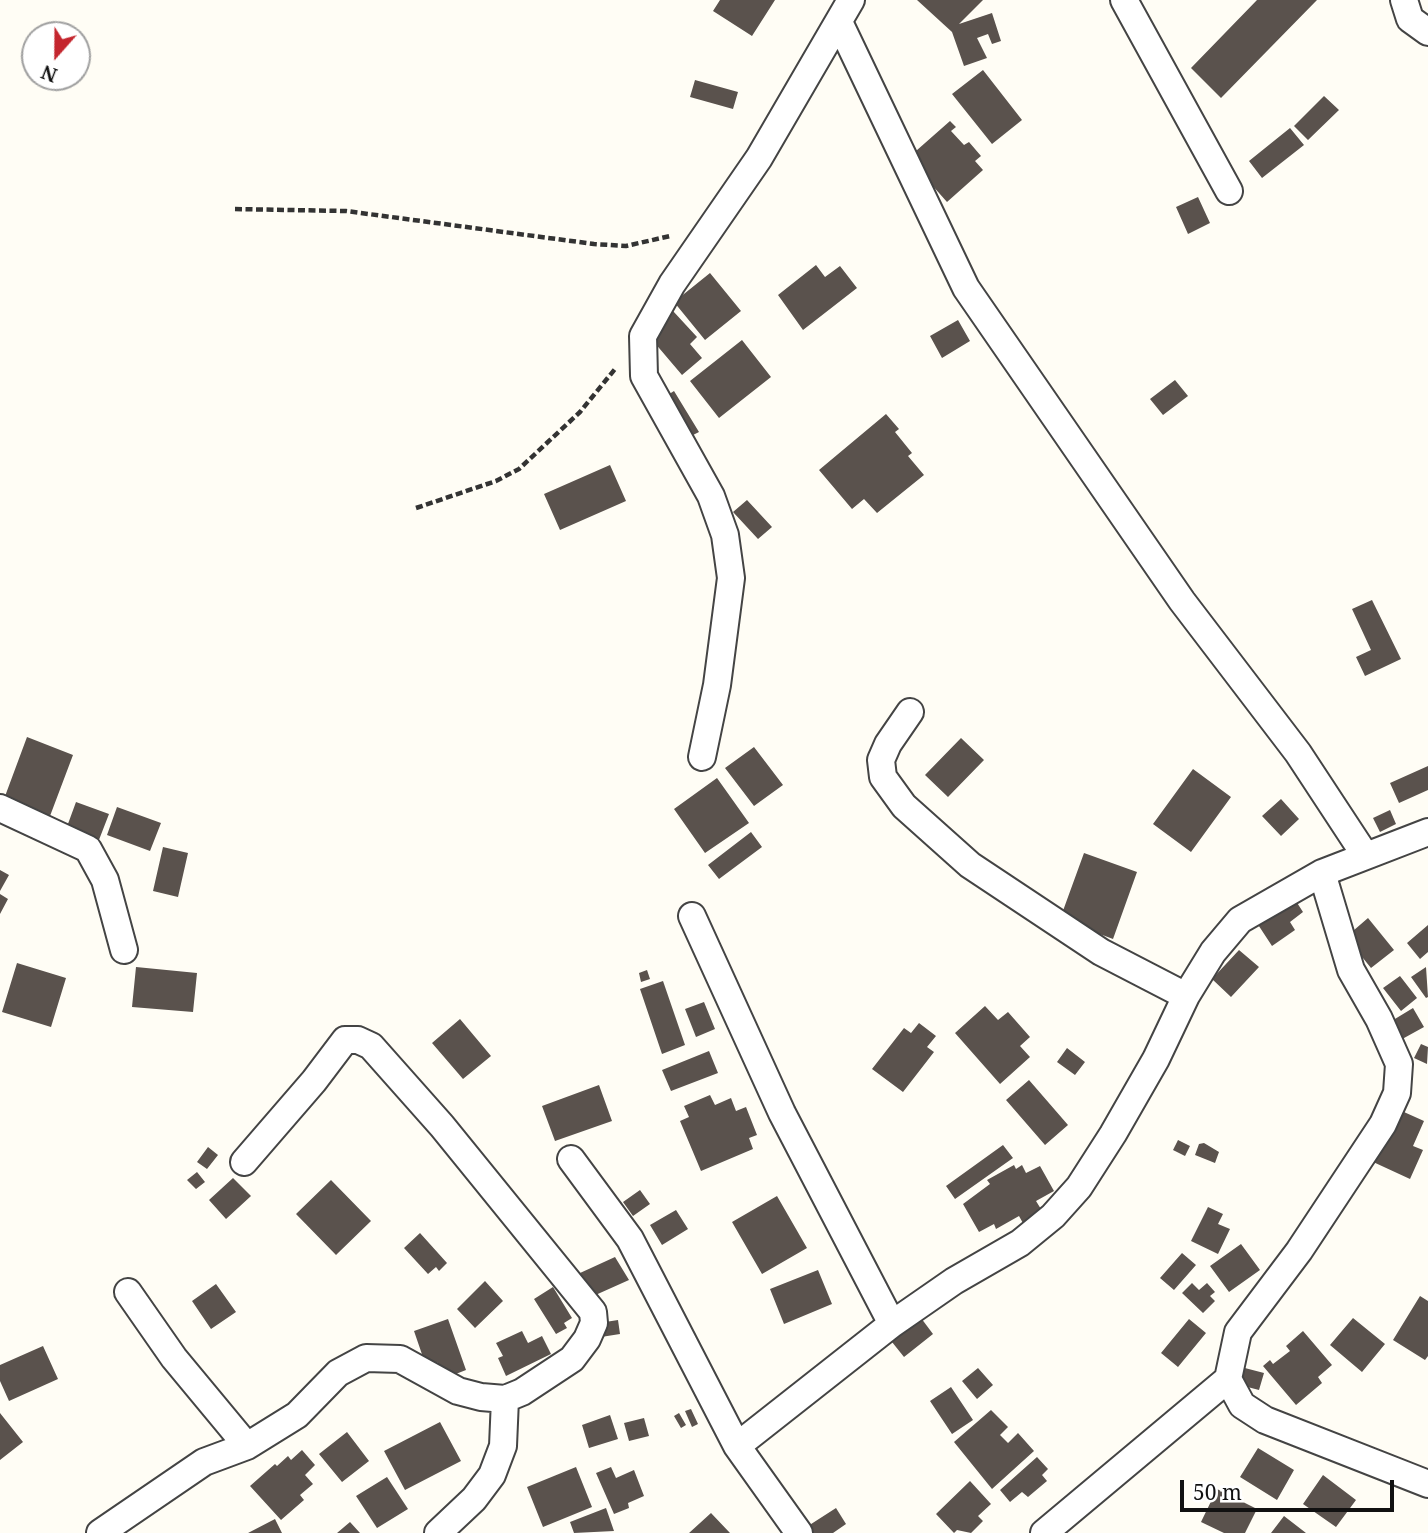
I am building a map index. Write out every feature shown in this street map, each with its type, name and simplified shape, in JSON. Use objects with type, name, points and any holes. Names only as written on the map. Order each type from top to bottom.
[{"type":"street","points":[[1124,0],[1229,191]]},
{"type":"street","points":[[1404,0],[1410,19],[1428,32]]},
{"type":"street","points":[[702,757],[717,685],[731,578],[725,535],[711,496],[644,376],[643,336],[672,284],[759,158],[845,12]]},
{"type":"street","points":[[845,12],[966,288],[1182,601],[1298,753],[1365,855]]},
{"type":"street","points":[[909,712],[881,760],[883,776],[904,806],[981,872],[1101,951],[1186,996]]},
{"type":"street","points":[[0,808],[88,849],[105,880],[124,950]]},
{"type":"street","points":[[737,1446],[892,1324],[954,1281],[1020,1243],[1053,1216],[1079,1187],[1113,1134],[1156,1059],[1186,996],[1213,952],[1240,920],[1322,873],[1428,832]]},
{"type":"street","points":[[1044,1533],[1228,1379],[1238,1332],[1299,1251],[1375,1136],[1397,1093],[1399,1064],[1379,1019],[1351,970],[1322,873]]},
{"type":"street","points":[[692,916],[782,1113],[892,1324]]},
{"type":"street","points":[[100,1533],[204,1462],[247,1446],[297,1415],[338,1373],[366,1358],[400,1359],[458,1391],[505,1399],[522,1392],[572,1359],[587,1339],[594,1323],[593,1312],[442,1126],[371,1045],[358,1040],[345,1040],[314,1081],[244,1162]]},
{"type":"street","points":[[572,1158],[630,1239],[737,1446],[799,1533]]},
{"type":"street","points":[[128,1292],[174,1358],[247,1446]]},
{"type":"street","points":[[1228,1379],[1242,1405],[1265,1420],[1428,1483]]},
{"type":"street","points":[[438,1533],[474,1499],[492,1475],[503,1446],[505,1399]]},
{"type":"path","points":[[235,209],[346,211],[626,246],[659,241],[671,236]]},
{"type":"path","points":[[416,508],[496,481],[519,469],[580,412],[643,336]]},
{"type":"building","points":[[720,0],[775,0],[752,36],[713,11]]},
{"type":"building","points":[[917,0],[983,0],[959,24],[992,13],[1001,41],[992,44],[988,34],[977,38],[987,58],[964,66],[952,32]]},
{"type":"building","points":[[1257,0],[1317,0],[1221,98],[1191,68]]},
{"type":"building","points":[[983,70],[1022,120],[992,144],[952,94]]},
{"type":"building","points":[[695,80],[738,92],[733,109],[690,97]]},
{"type":"building","points":[[1324,96],[1339,110],[1308,140],[1294,126]]},
{"type":"building","points":[[950,121],[956,127],[951,131],[964,145],[969,142],[981,156],[975,161],[983,170],[947,202],[908,158]]},
{"type":"building","points":[[1290,128],[1304,145],[1262,178],[1249,161]]},
{"type":"building","points":[[1198,197],[1210,223],[1188,234],[1176,207]]},
{"type":"building","points":[[816,265],[825,277],[840,266],[857,288],[803,330],[778,295]]},
{"type":"building","points":[[710,273],[741,311],[705,340],[674,302]]},
{"type":"building","points":[[673,311],[697,337],[690,344],[702,358],[682,375],[648,335]]},
{"type":"building","points":[[958,320],[970,341],[942,358],[930,336]]},
{"type":"building","points":[[742,340],[771,377],[719,418],[690,381]]},
{"type":"building","points":[[1175,380],[1188,396],[1163,415],[1150,399]]},
{"type":"building","points":[[674,391],[699,432],[687,438],[663,398]]},
{"type":"building","points":[[886,414],[899,429],[895,432],[912,453],[908,456],[924,475],[877,513],[864,499],[852,509],[819,470]]},
{"type":"building","points":[[610,465],[626,501],[560,530],[544,494]]},
{"type":"building","points":[[747,500],[772,527],[758,539],[733,512]]},
{"type":"building","points":[[1372,600],[1401,659],[1365,676],[1356,657],[1371,650],[1352,609]]},
{"type":"building","points":[[27,737],[73,755],[50,816],[4,799]]},
{"type":"building","points":[[961,738],[984,760],[948,797],[925,775]]},
{"type":"building","points":[[754,747],[783,785],[754,806],[725,768]]},
{"type":"building","points":[[1428,766],[1428,790],[1399,803],[1390,783]]},
{"type":"building","points":[[1193,769],[1231,797],[1191,852],[1153,824]]},
{"type":"building","points":[[717,778],[749,823],[705,853],[674,809]]},
{"type":"building","points":[[1281,799],[1299,819],[1281,836],[1262,816]]},
{"type":"building","points":[[76,802],[109,814],[97,845],[65,832]]},
{"type":"building","points":[[117,807],[161,823],[150,851],[107,835]]},
{"type":"building","points":[[1390,810],[1396,824],[1380,832],[1373,818]]},
{"type":"building","points":[[751,832],[762,847],[719,879],[708,865]]},
{"type":"building","points":[[163,847],[188,853],[178,897],[153,891]]},
{"type":"building","points":[[1084,853],[1137,872],[1113,939],[1060,919]]},
{"type":"building","points":[[0,870],[9,875],[0,891]]},
{"type":"building","points":[[0,894],[8,899],[0,914]]},
{"type":"building","points":[[1292,895],[1303,912],[1290,922],[1295,930],[1272,946],[1255,920]]},
{"type":"building","points":[[1368,918],[1394,950],[1371,968],[1346,937]]},
{"type":"building","points":[[1428,925],[1428,952],[1420,959],[1407,943]]},
{"type":"building","points":[[1239,950],[1259,967],[1231,997],[1212,979]]},
{"type":"building","points":[[17,963],[66,978],[51,1027],[2,1012]]},
{"type":"building","points":[[136,967],[197,973],[193,1012],[132,1007]]},
{"type":"building","points":[[1426,967],[1428,997],[1426,998],[1411,977]]},
{"type":"building","points":[[647,970],[650,979],[641,982],[639,973]]},
{"type":"building","points":[[1400,976],[1417,998],[1401,1011],[1383,988]]},
{"type":"building","points":[[663,981],[685,1045],[662,1054],[640,989]]},
{"type":"building","points":[[704,1002],[715,1029],[696,1037],[685,1009]]},
{"type":"building","points":[[985,1006],[998,1020],[1008,1012],[1030,1037],[1020,1046],[1030,1057],[1000,1084],[955,1033]]},
{"type":"building","points":[[1413,1008],[1424,1027],[1395,1043],[1385,1025]]},
{"type":"building","points":[[460,1019],[491,1056],[463,1079],[432,1043]]},
{"type":"building","points":[[919,1023],[936,1036],[927,1047],[934,1052],[903,1092],[872,1069],[904,1028],[911,1033]]},
{"type":"building","points":[[1421,1044],[1428,1047],[1427,1064],[1414,1058]]},
{"type":"building","points":[[1067,1048],[1085,1062],[1075,1075],[1057,1062]]},
{"type":"building","points":[[709,1051],[718,1073],[671,1091],[662,1070]]},
{"type":"building","points":[[1029,1080],[1068,1125],[1045,1145],[1006,1100]]},
{"type":"building","points":[[599,1085],[612,1121],[555,1141],[542,1106]]},
{"type":"building","points":[[710,1095],[715,1105],[731,1098],[736,1111],[746,1107],[757,1135],[749,1138],[753,1149],[701,1171],[680,1121],[689,1117],[684,1106]]},
{"type":"building","points":[[1395,1108],[1424,1121],[1413,1146],[1423,1150],[1410,1179],[1371,1161]]},
{"type":"building","points":[[1178,1140],[1190,1146],[1185,1156],[1173,1150]]},
{"type":"building","points":[[1204,1143],[1219,1152],[1215,1163],[1195,1155],[1199,1144]]},
{"type":"building","points":[[1003,1145],[1013,1158],[955,1199],[946,1186]]},
{"type":"building","points":[[208,1147],[218,1155],[207,1169],[197,1162]]},
{"type":"building","points":[[1014,1165],[1016,1169],[1022,1165],[1026,1173],[1040,1166],[1054,1191],[1036,1201],[1044,1214],[1024,1225],[1019,1216],[996,1229],[994,1224],[979,1232],[963,1204],[990,1184],[987,1180]]},
{"type":"building","points":[[197,1172],[205,1182],[196,1189],[187,1180]]},
{"type":"building","points":[[233,1178],[251,1196],[226,1219],[209,1200]]},
{"type":"building","points":[[331,1180],[371,1221],[336,1255],[296,1214]]},
{"type":"building","points":[[640,1190],[650,1204],[633,1216],[623,1202]]},
{"type":"building","points":[[777,1196],[807,1248],[762,1274],[732,1222]]},
{"type":"building","points":[[1208,1207],[1223,1214],[1218,1224],[1230,1229],[1218,1254],[1191,1241]]},
{"type":"building","points":[[676,1210],[688,1229],[662,1245],[650,1225]]},
{"type":"building","points":[[420,1233],[447,1263],[439,1271],[436,1267],[428,1274],[404,1248]]},
{"type":"building","points":[[1241,1244],[1260,1270],[1229,1292],[1210,1266]]},
{"type":"building","points":[[1182,1253],[1196,1265],[1174,1290],[1160,1278]]},
{"type":"building","points":[[615,1257],[629,1280],[591,1297],[580,1273]]},
{"type":"building","points":[[818,1270],[832,1304],[784,1324],[770,1289]]},
{"type":"building","points":[[485,1281],[503,1301],[475,1328],[457,1309]]},
{"type":"building","points":[[1192,1283],[1199,1290],[1207,1283],[1215,1292],[1210,1296],[1215,1301],[1203,1313],[1182,1293]]},
{"type":"building","points":[[216,1284],[236,1312],[211,1329],[192,1301]]},
{"type":"building","points":[[553,1287],[572,1318],[564,1323],[567,1328],[556,1334],[534,1299]]},
{"type":"building","points":[[1420,1296],[1428,1301],[1428,1356],[1425,1360],[1393,1340]]},
{"type":"building","points":[[918,1314],[933,1334],[904,1357],[888,1337]]},
{"type":"building","points":[[1353,1318],[1385,1344],[1362,1372],[1330,1345]]},
{"type":"building","points":[[448,1319],[466,1370],[443,1379],[437,1362],[426,1366],[414,1331]]},
{"type":"building","points":[[1189,1319],[1206,1333],[1178,1367],[1161,1353]]},
{"type":"building","points":[[618,1320],[620,1334],[601,1337],[599,1323]]},
{"type":"building","points":[[522,1331],[528,1343],[542,1336],[551,1354],[506,1376],[498,1358],[503,1356],[496,1343]]},
{"type":"building","points":[[1303,1331],[1332,1365],[1318,1377],[1322,1383],[1296,1405],[1263,1366],[1270,1360],[1273,1364],[1290,1351],[1286,1346]]},
{"type":"building","points":[[43,1346],[58,1379],[9,1401],[0,1381],[0,1365]]},
{"type":"building","points":[[1241,1367],[1264,1373],[1259,1390],[1236,1384]]},
{"type":"building","points":[[978,1368],[993,1385],[977,1399],[962,1381]]},
{"type":"building","points":[[951,1387],[973,1420],[952,1434],[930,1401]]},
{"type":"building","points":[[691,1409],[698,1424],[692,1427],[685,1411]]},
{"type":"building","points":[[991,1410],[1008,1427],[1000,1435],[1008,1443],[1018,1433],[1034,1451],[992,1489],[954,1442]]},
{"type":"building","points":[[0,1413],[23,1442],[0,1460]]},
{"type":"building","points":[[679,1413],[686,1425],[681,1428],[674,1416]]},
{"type":"building","points":[[610,1415],[618,1439],[589,1448],[582,1425]]},
{"type":"building","points":[[644,1418],[649,1436],[629,1441],[624,1423]]},
{"type":"building","points":[[440,1422],[461,1461],[405,1490],[384,1451]]},
{"type":"building","points":[[347,1432],[369,1461],[342,1482],[319,1454]]},
{"type":"building","points":[[1258,1448],[1294,1470],[1277,1500],[1240,1477]]},
{"type":"building","points":[[302,1450],[315,1465],[305,1475],[313,1484],[300,1495],[304,1500],[281,1520],[250,1486],[275,1464],[277,1466],[288,1456],[291,1460]]},
{"type":"building","points":[[1037,1457],[1048,1469],[1042,1475],[1047,1481],[1028,1497],[1022,1492],[1010,1502],[1000,1490]]},
{"type":"building","points":[[576,1467],[592,1507],[543,1527],[527,1487]]},
{"type":"building","points":[[611,1467],[616,1478],[634,1470],[644,1496],[628,1503],[629,1508],[614,1514],[596,1473]]},
{"type":"building","points":[[1323,1475],[1356,1500],[1336,1527],[1303,1504]]},
{"type":"building","points":[[387,1477],[408,1509],[377,1528],[356,1496]]},
{"type":"building","points":[[970,1481],[991,1504],[978,1516],[983,1521],[971,1533],[957,1530],[954,1533],[936,1514]]},
{"type":"building","points":[[1217,1489],[1257,1509],[1245,1533],[1224,1533],[1201,1522]]},
{"type":"building","points":[[606,1508],[614,1531],[574,1533],[570,1522]]},
{"type":"building","points":[[836,1508],[846,1524],[833,1533],[813,1533],[808,1526]]},
{"type":"building","points":[[711,1513],[730,1533],[689,1533]]},
{"type":"building","points":[[1284,1516],[1306,1533],[1271,1533]]},
{"type":"building","points":[[275,1519],[282,1533],[248,1533]]},
{"type":"building","points":[[350,1522],[360,1533],[337,1533]]}]
